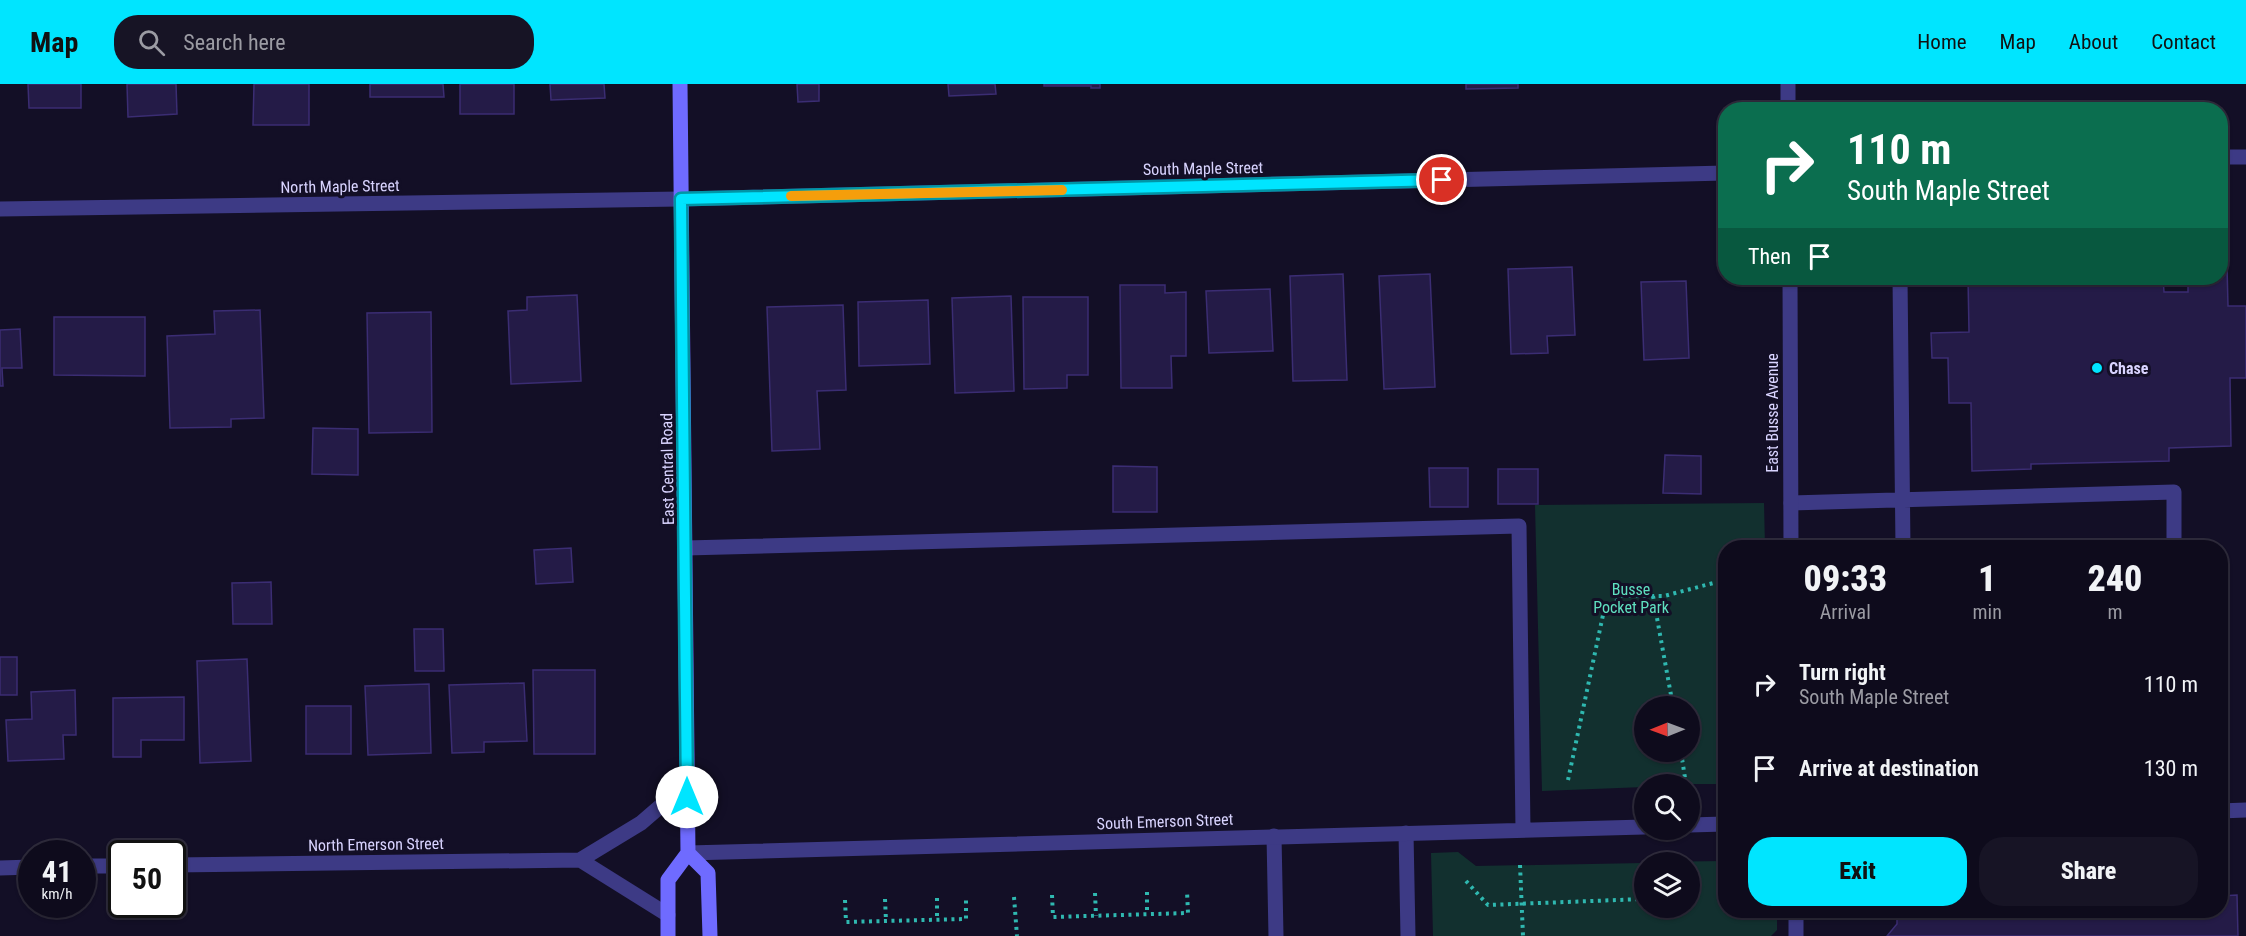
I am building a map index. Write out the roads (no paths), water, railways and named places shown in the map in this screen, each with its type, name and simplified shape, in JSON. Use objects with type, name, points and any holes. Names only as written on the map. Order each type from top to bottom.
[{"type":"main road","name":"East Central Road","points":[[680,84],[688,853]]},
{"type":"main road","points":[[668,936],[668,880],[688,853],[708,873],[710,936]]},
{"type":"street","points":[[1788,84],[1788,102]]},
{"type":"street","points":[[2228,157],[2246,157]]},
{"type":"street","name":"South Maple Street","points":[[681,199],[1718,173]]},
{"type":"street","name":"North Maple Street","points":[[0,209],[681,199]]},
{"type":"street","name":"East Busse Avenue","points":[[1790,285],[1791,540]]},
{"type":"street","points":[[1900,285],[1903,540]]},
{"type":"street","points":[[1791,503],[2174,492],[2174,540]]},
{"type":"street","points":[[686,548],[1519,526],[1523,830]]},
{"type":"street","points":[[668,915],[580,860],[640,823],[663,804],[688,775]]},
{"type":"street","points":[[2228,811],[2246,810]]},
{"type":"street","points":[[1700,825],[1718,824]]},
{"type":"street","name":"South Emerson Street","points":[[688,853],[1634,826]]},
{"type":"street","points":[[1406,833],[1408,936]]},
{"type":"street","points":[[1274,836],[1276,936]]},
{"type":"street","name":"North Emerson Street","points":[[186,865],[580,860]]},
{"type":"street","points":[[0,868],[18,867]]},
{"type":"street","points":[[1796,918],[1796,936]]},
{"type":"place","name":"Chase","points":[[2097,368]]},
{"type":"park label","name":"Busse Pocket Park","points":[[1631,598]]}]
